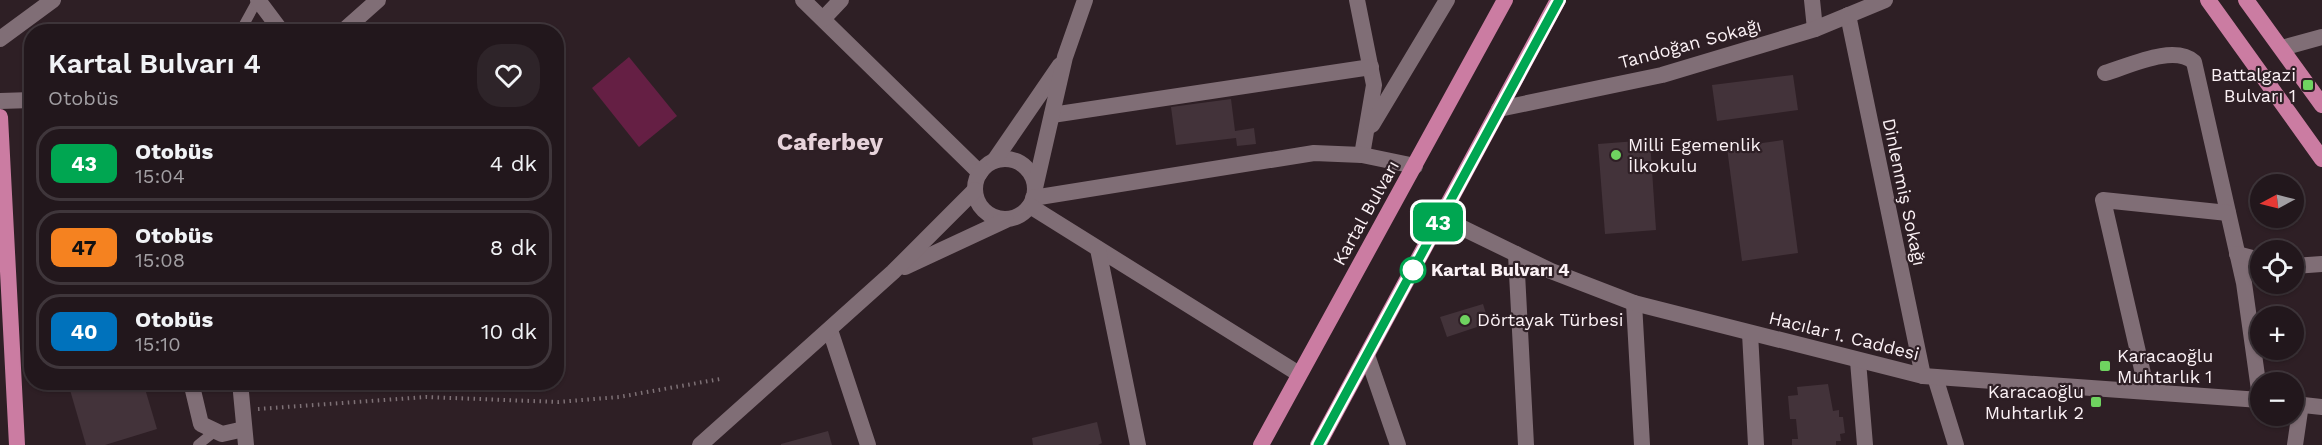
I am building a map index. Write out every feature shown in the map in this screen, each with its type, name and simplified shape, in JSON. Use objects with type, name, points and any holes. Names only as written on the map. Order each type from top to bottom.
[{"type":"main road","name":"Kartal Bulvarı","points":[[1261,445],[1504,0]]},
{"type":"main road","points":[[1318,445],[1558,0]]},
{"type":"main road","points":[[2208,0],[2322,159]]},
{"type":"main road","points":[[2246,0],[2322,105]]},
{"type":"main road","points":[[0,117],[17,445]]},
{"type":"street","points":[[0,39],[53,0]]},
{"type":"street","points":[[257,0],[276,24]]},
{"type":"street","points":[[351,24],[378,0]]},
{"type":"street","points":[[803,0],[980,172]]},
{"type":"street","points":[[823,19],[841,0]]},
{"type":"street","points":[[893,272],[1023,213],[1032,197],[1065,57],[1085,0]]},
{"type":"street","points":[[1357,0],[1374,85],[1362,155]]},
{"type":"street","points":[[1367,132],[1447,0]]},
{"type":"street","points":[[1812,0],[1815,30]]},
{"type":"street","name":"Tandoğan Sokağı","points":[[1499,109],[1662,75],[1815,30],[1885,0]]},
{"type":"street","name":"Dinlenmiş Sokağı","points":[[1848,15],[1929,377],[1956,445]]},
{"type":"street","points":[[2282,48],[2322,37]]},
{"type":"street","points":[[2105,73],[2174,53],[2188,57],[2194,62],[2237,254],[2256,372]]},
{"type":"street","points":[[700,445],[893,272],[975,190],[980,172],[994,161],[1065,57]]},
{"type":"street","points":[[1052,116],[1371,67]]},
{"type":"street","points":[[0,101],[24,100]]},
{"type":"street","points":[[1032,197],[1293,156],[1362,155],[1414,166]]},
{"type":"street","points":[[994,161],[1004,159],[1022,164],[1033,179],[1032,197]]},
{"type":"street","points":[[975,190],[981,208],[988,214],[1006,220]]},
{"type":"street","points":[[1032,197],[1098,249],[1299,374]]},
{"type":"street","points":[[2147,391],[2103,200],[2228,213]]},
{"type":"street","name":"Hacılar 1. Caddesi","points":[[1440,217],[1551,271],[1634,303],[1929,377],[2250,398]]},
{"type":"street","points":[[1098,249],[1138,445]]},
{"type":"street","points":[[1516,254],[1526,445]]},
{"type":"street","points":[[2237,254],[2250,257]]},
{"type":"street","points":[[2304,265],[2322,264]]},
{"type":"street","points":[[1634,303],[1642,445]]},
{"type":"street","points":[[830,330],[868,445]]},
{"type":"street","points":[[1750,333],[1756,445]]},
{"type":"street","points":[[1367,356],[1398,445]]},
{"type":"street","points":[[1858,361],[1865,445]]},
{"type":"street","points":[[192,390],[201,424],[214,432],[245,437],[241,390]]},
{"type":"street","points":[[2304,405],[2322,407]]},
{"type":"street","points":[[2295,445],[2296,426]]},
{"type":"lane","points":[[244,24],[257,0]]},
{"type":"lane","points":[[198,445],[214,432]]},
{"type":"path","points":[[243,410],[426,397],[558,402],[619,397],[720,379]]},
{"type":"shaded area","points":[[629,57],[677,116],[639,147],[592,88]]},
{"type":"building","points":[[1793,75],[1798,110],[1717,121],[1712,85]]},
{"type":"building","points":[[1231,99],[1235,131],[1254,128],[1256,144],[1237,146],[1236,138],[1176,145],[1171,107]]},
{"type":"building","points":[[1650,140],[1656,230],[1605,234],[1598,144]]},
{"type":"building","points":[[1783,140],[1798,253],[1742,261],[1727,148]]},
{"type":"building","name":"Dörtayak Türbesi","points":[[1483,304],[1489,323],[1447,337],[1440,317]]},
{"type":"building","points":[[1828,384],[1833,411],[1839,410],[1839,417],[1843,417],[1845,433],[1840,434],[1841,441],[1836,441],[1836,445],[1792,445],[1792,439],[1798,439],[1796,419],[1790,419],[1788,396],[1798,395],[1797,387]]},
{"type":"building","points":[[70,390],[145,390],[157,429],[105,445],[86,445]]},
{"type":"building","points":[[1097,422],[1102,443],[1098,445],[1033,445],[1032,438]]},
{"type":"building","points":[[828,431],[832,445],[781,445],[781,444]]},
{"type":"bus line","name":"43","points":[[1318,445],[1559,0]]},
{"type":"place","name":"Battalgazi Bulvarı 1","points":[[2308,85]]},
{"type":"place","name":"Milli Egemenlik İlkokulu","points":[[1616,155]]},
{"type":"place","name":"Kartal Bulvarı 4","points":[[1413,270]]},
{"type":"place","name":"Dörtayak Türbesi","points":[[1465,320]]},
{"type":"place","name":"Karacaoğlu Muhtarlık 1","points":[[2105,366]]},
{"type":"place","name":"Karacaoğlu Muhtarlık 2","points":[[2096,402]]},
{"type":"district","name":"Caferbey","points":[[830,142]]}]
